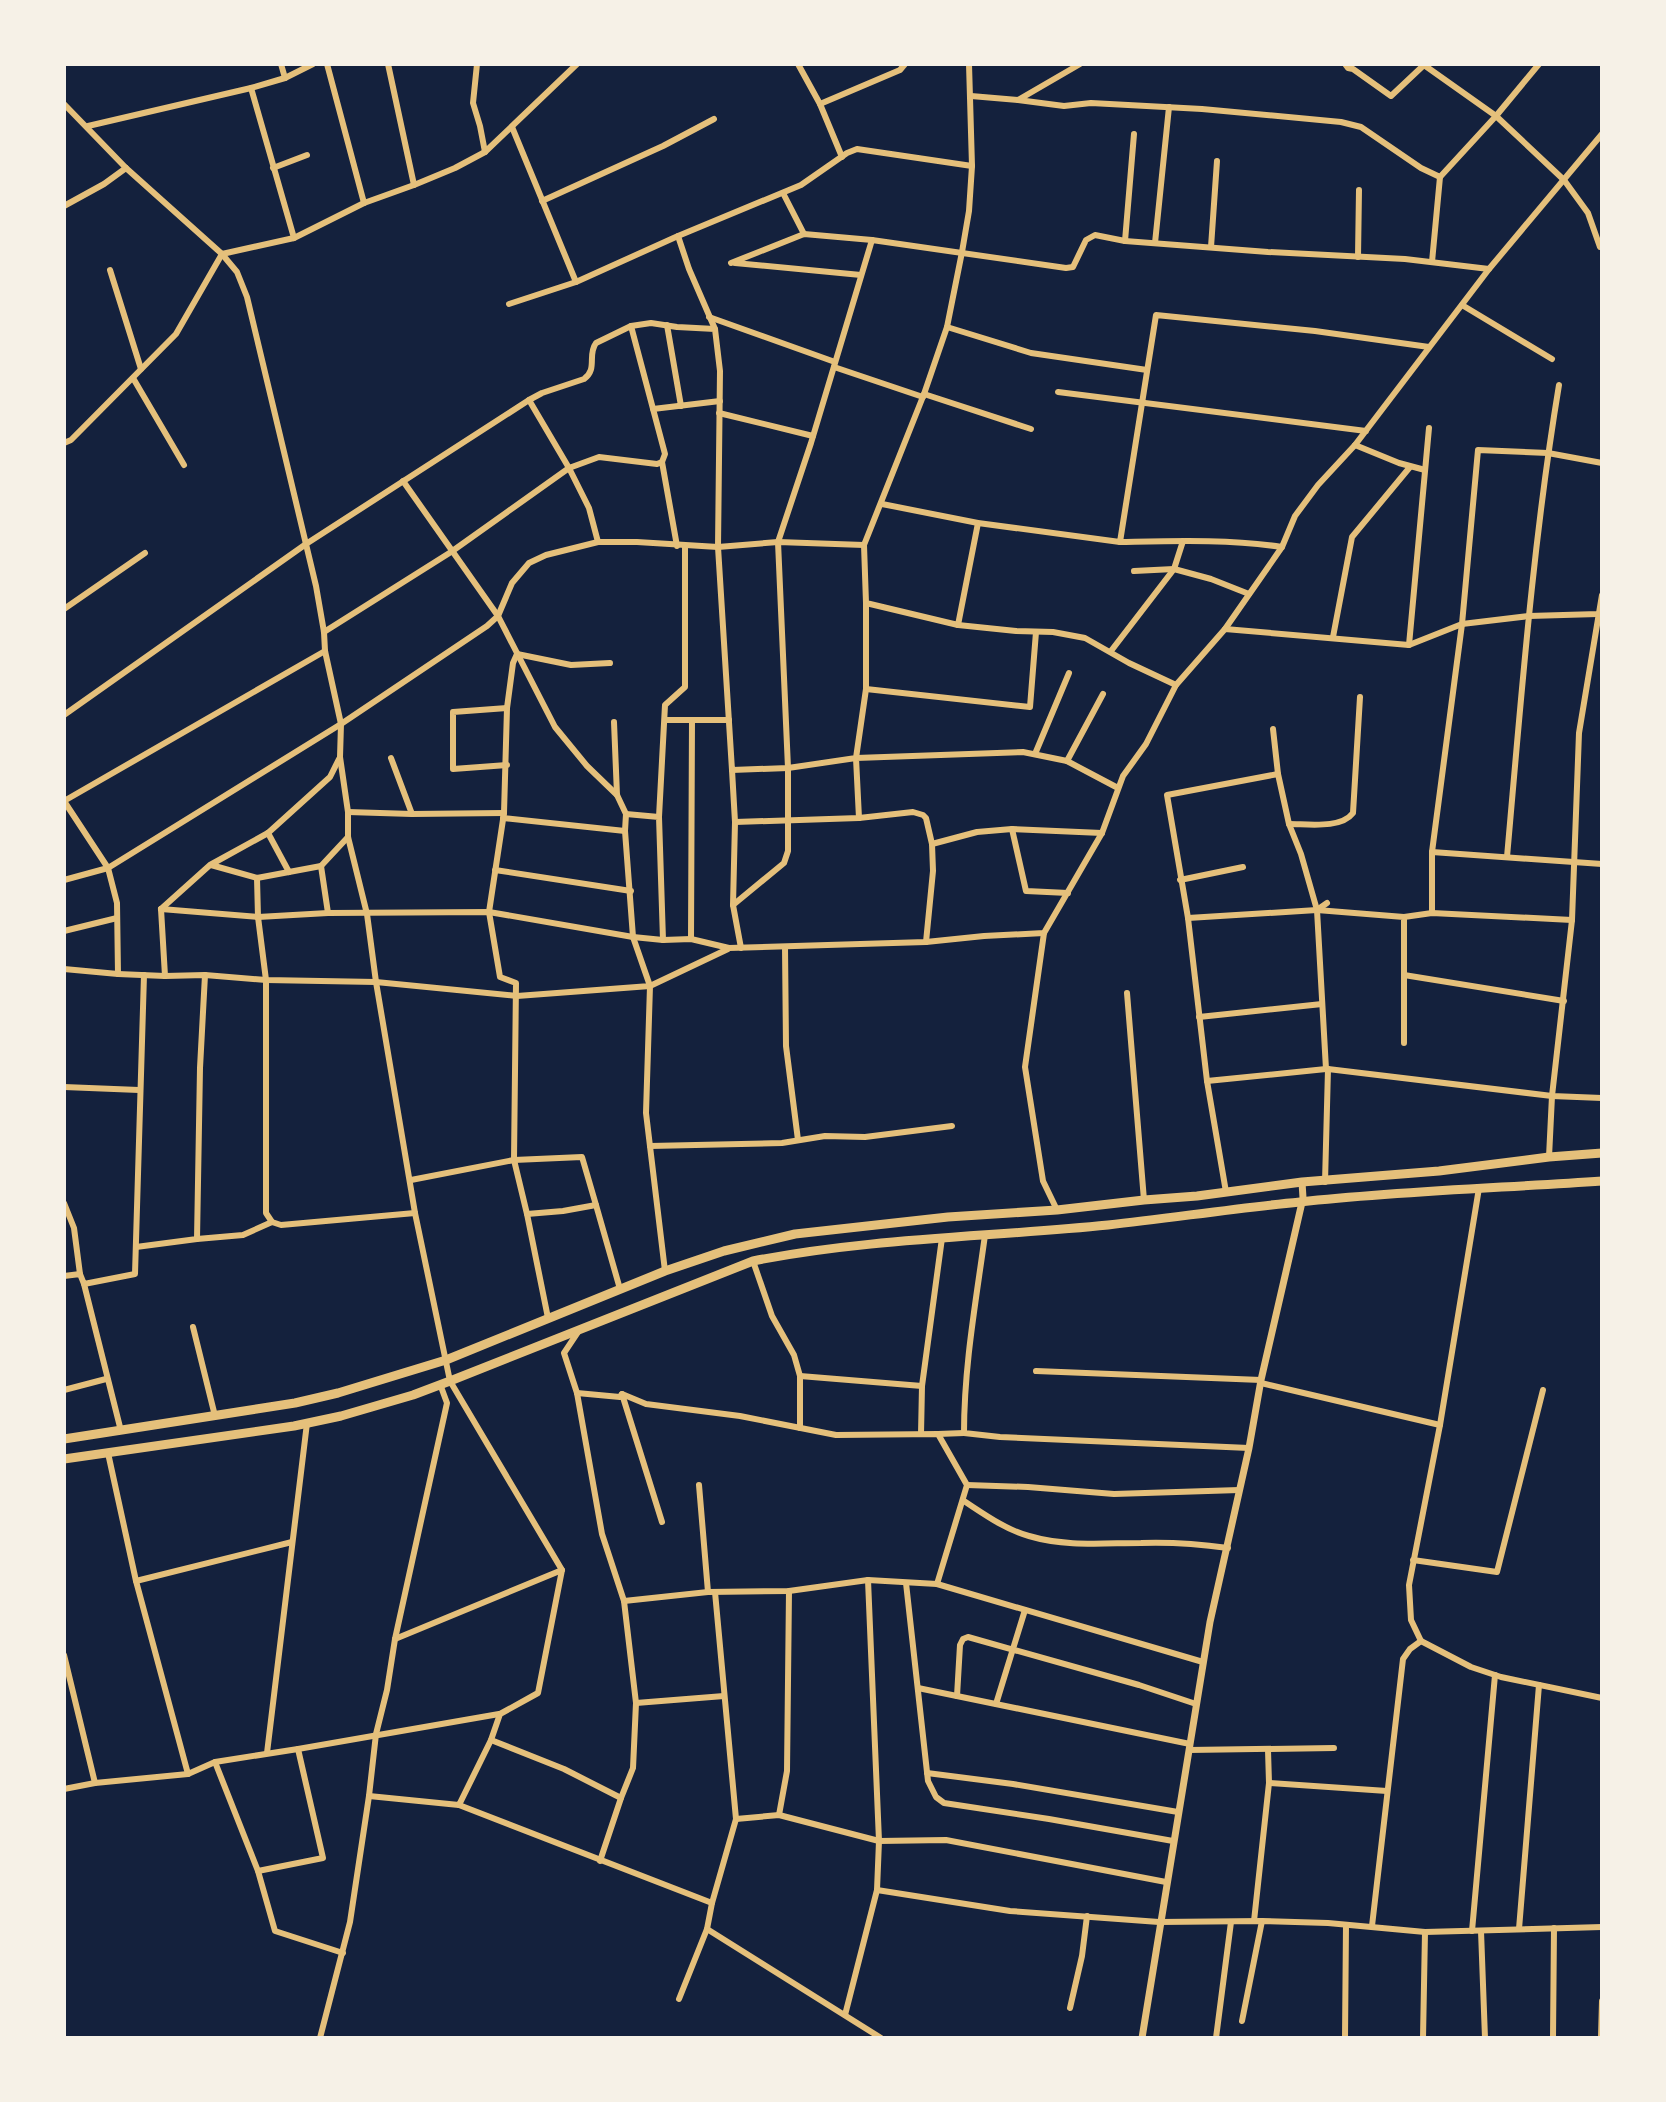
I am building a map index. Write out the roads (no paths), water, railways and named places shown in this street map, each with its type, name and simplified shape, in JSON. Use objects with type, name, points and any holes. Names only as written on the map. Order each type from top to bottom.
[{"type":"main road","points":[[64,1439],[295,1403],[338,1393],[446,1360],[665,1271],[724,1251],[795,1234],[1602,1153]]},
{"type":"main road","points":[[64,1459],[341,1416],[413,1395],[753,1261],[794,1253],[1109,1225],[1302,1201],[1602,1181]]},
{"type":"street","points":[[281,64],[285,78]]},
{"type":"street","points":[[88,126],[251,88],[285,78],[313,64]]},
{"type":"street","points":[[327,64],[364,203]]},
{"type":"street","points":[[388,64],[414,185]]},
{"type":"street","points":[[477,64],[473,103],[485,152]]},
{"type":"street","points":[[64,443],[71,440],[176,334],[222,254],[294,238],[364,203],[455,168],[485,152],[577,64]]},
{"type":"street","points":[[798,64],[820,104],[842,157]]},
{"type":"street","points":[[820,104],[900,70],[905,64]]},
{"type":"street","points":[[859,818],[856,758],[866,689],[864,545],[924,396],[947,327],[969,211],[972,166],[969,64]]},
{"type":"street","points":[[1018,100],[1080,64]]},
{"type":"street","points":[[1345,64],[1348,68],[1356,66],[1391,96],[1424,65],[1496,116],[1564,180],[1588,213],[1600,247]]},
{"type":"street","points":[[1432,262],[1440,177],[1539,64]]},
{"type":"street","points":[[251,88],[294,238]]},
{"type":"street","points":[[971,96],[1064,106],[1091,103],[1169,107],[1341,122],[1361,127],[1421,168],[1440,177]]},
{"type":"street","points":[[64,104],[126,168],[222,254],[237,272],[253,316],[324,632],[325,651],[341,724],[340,757],[348,812],[348,837],[367,914],[415,1213],[446,1360],[447,1403],[376,1734],[343,1953],[320,2038]]},
{"type":"street","points":[[1155,243],[1169,107]]},
{"type":"street","points":[[542,201],[663,146],[714,119]]},
{"type":"street","points":[[512,127],[576,282]]},
{"type":"street","points":[[1125,241],[1134,134]]},
{"type":"street","points":[[1057,1210],[1043,1181],[1025,1067],[1044,933],[1102,833],[1123,776],[1146,744],[1176,685],[1225,629],[1282,547],[1295,516],[1318,485],[1355,445],[1489,269],[1602,134]]},
{"type":"street","points":[[509,304],[576,282],[801,185],[857,149],[972,166]]},
{"type":"street","points":[[273,168],[307,155]]},
{"type":"street","points":[[1211,247],[1217,161]]},
{"type":"street","points":[[64,206],[126,168]]},
{"type":"street","points":[[1358,257],[1359,190]]},
{"type":"street","points":[[783,193],[804,234]]},
{"type":"street","points":[[861,275],[731,263],[804,234],[872,240],[1066,268],[1073,267],[1086,240],[1095,235],[1125,241],[1432,262],[1489,269]]},
{"type":"street","points":[[678,236],[715,329],[720,371],[718,547],[735,822],[733,905],[741,948]]},
{"type":"street","points":[[733,905],[784,863],[788,851],[788,768],[778,542],[872,240]]},
{"type":"street","points":[[110,270],[141,369]]},
{"type":"street","points":[[1462,305],[1552,359]]},
{"type":"street","points":[[1120,542],[1156,315],[1315,331],[1429,347]]},
{"type":"street","points":[[709,317],[924,396],[1031,429]]},
{"type":"street","points":[[64,715],[306,544],[403,481],[529,400],[584,379],[592,370],[592,348],[596,343],[631,326],[651,323],[715,329]]},
{"type":"street","points":[[667,325],[681,406]]},
{"type":"street","points":[[631,326],[665,454],[662,462],[681,546],[685,687],[665,705],[659,817],[663,940]]},
{"type":"street","points":[[947,327],[1031,353],[1147,370]]},
{"type":"street","points":[[133,378],[184,465]]},
{"type":"street","points":[[1507,857],[1529,616],[1559,385]]},
{"type":"street","points":[[1058,392],[1366,431]]},
{"type":"street","points":[[529,400],[589,508],[598,542]]},
{"type":"street","points":[[653,409],[720,401]]},
{"type":"street","points":[[719,413],[813,436]]},
{"type":"street","points":[[1409,645],[1429,428]]},
{"type":"street","points":[[1355,445],[1425,470]]},
{"type":"street","points":[[1432,913],[1432,852],[1462,624],[1478,450],[1548,453],[1602,463]]},
{"type":"street","points":[[324,632],[451,552],[569,468],[599,457],[662,462]]},
{"type":"street","points":[[1333,637],[1352,537],[1410,467]]},
{"type":"street","points":[[403,481],[498,616],[555,727],[587,766],[617,795],[626,814],[633,937],[650,986],[646,1113],[665,1271]]},
{"type":"street","points":[[882,504],[978,523],[1120,542],[1252,543],[1282,547]]},
{"type":"street","points":[[958,625],[978,523]]},
{"type":"street","points":[[1111,651],[1174,569],[1183,541]]},
{"type":"street","points":[[64,880],[108,868],[341,724],[487,626],[498,616],[512,583],[529,563],[546,555],[598,542],[718,547],[778,542],[864,545]]},
{"type":"street","points":[[64,609],[145,553]]},
{"type":"street","points":[[1134,571],[1174,569],[1249,594]]},
{"type":"street","points":[[1549,1157],[1552,1096],[1572,920],[1579,733],[1602,595]]},
{"type":"street","points":[[866,603],[958,625],[1053,632],[1085,638],[1176,685]]},
{"type":"street","points":[[1225,629],[1409,645],[1462,624],[1600,612]]},
{"type":"street","points":[[866,689],[1030,707],[1036,632]]},
{"type":"street","points":[[118,974],[117,903],[108,868],[64,801],[325,651]]},
{"type":"street","points":[[517,654],[571,665],[610,663]]},
{"type":"street","points":[[517,654],[507,708],[503,816],[489,912],[500,977],[516,983],[514,1160],[548,1318]]},
{"type":"street","points":[[1035,754],[1069,673]]},
{"type":"street","points":[[1067,761],[1103,694]]},
{"type":"street","points":[[1289,824],[1338,823],[1353,813],[1360,697]]},
{"type":"street","points":[[507,708],[453,712],[453,769],[507,765]]},
{"type":"street","points":[[665,720],[729,720]]},
{"type":"street","points":[[691,939],[692,720]]},
{"type":"street","points":[[614,722],[617,795]]},
{"type":"street","points":[[1273,729],[1278,774],[1289,824],[1317,910],[1327,1069],[1325,1182]]},
{"type":"street","points":[[732,770],[788,768],[856,758],[1023,752],[1067,761],[1118,788]]},
{"type":"street","points":[[161,909],[210,865],[268,833],[330,777],[340,757]]},
{"type":"street","points":[[391,758],[412,814]]},
{"type":"street","points":[[1226,1192],[1207,1081],[1188,918],[1167,795],[1278,774]]},
{"type":"street","points":[[348,812],[503,816],[625,831]]},
{"type":"street","points":[[735,822],[859,818],[913,812],[923,815],[932,844],[933,871],[926,942]]},
{"type":"street","points":[[626,814],[659,817]]},
{"type":"street","points":[[932,844],[977,832],[1012,829],[1102,833]]},
{"type":"street","points":[[1012,829],[1026,891],[1068,893]]},
{"type":"street","points":[[268,833],[289,872]]},
{"type":"street","points":[[210,865],[257,878],[321,866],[348,837]]},
{"type":"street","points":[[1432,852],[1602,864]]},
{"type":"street","points":[[321,866],[328,913]]},
{"type":"street","points":[[1180,880],[1243,867]]},
{"type":"street","points":[[495,870],[631,891]]},
{"type":"street","points":[[257,878],[258,917],[266,980],[266,1213],[272,1222],[281,1225],[415,1213]]},
{"type":"street","points":[[1317,910],[1327,903]]},
{"type":"street","points":[[161,909],[258,917],[328,913],[489,912],[633,937],[691,939],[729,948],[926,942],[1044,933]]},
{"type":"street","points":[[161,909],[165,976]]},
{"type":"street","points":[[1188,918],[1317,910],[1404,917],[1432,913],[1572,920]]},
{"type":"street","points":[[1404,917],[1404,1043]]},
{"type":"street","points":[[64,931],[117,918]]},
{"type":"street","points":[[785,947],[786,1046],[798,1140]]},
{"type":"street","points":[[64,969],[165,976],[376,982],[517,996],[650,986],[729,948]]},
{"type":"street","points":[[84,1284],[135,1274],[144,975]]},
{"type":"street","points":[[197,1239],[205,975]]},
{"type":"street","points":[[1404,975],[1564,1001]]},
{"type":"street","points":[[1127,993],[1144,1200]]},
{"type":"street","points":[[1199,1017],[1322,1004]]},
{"type":"street","points":[[1207,1081],[1327,1069],[1552,1096],[1602,1098]]},
{"type":"street","points":[[64,1087],[139,1090]]},
{"type":"street","points":[[650,1146],[782,1143],[825,1136],[865,1137],[952,1126]]},
{"type":"street","points":[[411,1180],[514,1160],[582,1157],[620,1290]]},
{"type":"street","points":[[1142,2038],[1210,1622],[1302,1201],[1302,1182]]},
{"type":"street","points":[[1479,1188],[1440,1425],[1409,1585],[1411,1620],[1421,1641],[1471,1667],[1602,1698]]},
{"type":"street","points":[[64,1203],[74,1228],[80,1274],[121,1431]]},
{"type":"street","points":[[527,1214],[596,1205]]},
{"type":"street","points":[[136,1247],[243,1235],[272,1222]]},
{"type":"street","points":[[964,1433],[970,1344],[985,1235]]},
{"type":"street","points":[[921,1434],[922,1386],[942,1238]]},
{"type":"street","points":[[753,1261],[772,1316],[794,1355],[800,1376],[800,1428]]},
{"type":"street","points":[[64,1276],[80,1274]]},
{"type":"street","points":[[193,1327],[215,1416]]},
{"type":"street","points":[[579,1329],[564,1353],[577,1393],[602,1534],[624,1601],[636,1703],[633,1768],[600,1861]]},
{"type":"street","points":[[1036,1371],[1261,1381],[1440,1425]]},
{"type":"street","points":[[800,1376],[922,1386]]},
{"type":"street","points":[[64,1390],[106,1379]]},
{"type":"street","points":[[64,1789],[188,1774],[215,1762],[500,1714],[538,1693],[562,1570],[445,1382]]},
{"type":"street","points":[[1413,1560],[1497,1572],[1543,1390]]},
{"type":"street","points":[[577,1393],[620,1397],[622,1394]]},
{"type":"street","points":[[622,1394],[646,1404],[740,1416],[836,1435],[964,1433],[1249,1448]]},
{"type":"street","points":[[622,1394],[662,1522]]},
{"type":"street","points":[[267,1753],[307,1423]]},
{"type":"street","points":[[937,1584],[967,1485],[938,1434]]},
{"type":"street","points":[[108,1453],[136,1581],[188,1774]]},
{"type":"street","points":[[679,1999],[707,1929],[736,1819],[699,1485]]},
{"type":"street","points":[[967,1485],[1114,1494],[1239,1490]]},
{"type":"street","points":[[964,1501],[1026,1536],[1055,1543],[1191,1543],[1228,1548]]},
{"type":"street","points":[[136,1581],[292,1542]]},
{"type":"street","points":[[395,1639],[562,1570]]},
{"type":"street","points":[[624,1601],[712,1592],[789,1591],[868,1580],[937,1584],[1203,1662]]},
{"type":"street","points":[[845,2015],[877,1890],[879,1841],[868,1580]]},
{"type":"street","points":[[906,1583],[928,1781],[936,1797],[944,1803],[1173,1841]]},
{"type":"street","points":[[779,1815],[787,1771],[789,1591]]},
{"type":"street","points":[[996,1704],[1025,1610]]},
{"type":"street","points":[[957,1696],[960,1651],[963,1639],[968,1637],[1196,1704]]},
{"type":"street","points":[[1372,1926],[1403,1659],[1421,1641]]},
{"type":"street","points":[[64,1655],[95,1783]]},
{"type":"street","points":[[1485,2038],[1476,1931],[1495,1675]]},
{"type":"street","points":[[1519,1929],[1539,1685]]},
{"type":"street","points":[[918,1688],[1189,1747],[1268,1750],[1334,1748]]},
{"type":"street","points":[[636,1703],[724,1696]]},
{"type":"street","points":[[459,1805],[491,1740],[500,1714]]},
{"type":"street","points":[[491,1740],[564,1769],[621,1798]]},
{"type":"street","points":[[258,1871],[323,1858],[298,1749]]},
{"type":"street","points":[[1242,2021],[1258,1921],[1269,1783],[1268,1750]]},
{"type":"street","points":[[215,1762],[258,1871],[275,1931],[343,1953]]},
{"type":"street","points":[[927,1773],[1178,1812]]},
{"type":"street","points":[[1269,1783],[1387,1791]]},
{"type":"street","points":[[369,1796],[459,1805],[712,1903]]},
{"type":"street","points":[[736,1819],[779,1815],[879,1841],[946,1840],[1166,1882]]},
{"type":"street","points":[[877,1890],[1010,1911],[1159,1922],[1258,1921],[1372,1926],[1425,1932],[1602,1927]]},
{"type":"street","points":[[1070,2008],[1076,1989],[1087,1916]]},
{"type":"street","points":[[1216,2038],[1231,1922]]},
{"type":"street","points":[[1345,2038],[1346,1925]]},
{"type":"street","points":[[1553,2038],[1554,1928]]},
{"type":"street","points":[[707,1929],[881,2038]]},
{"type":"street","points":[[1423,2038],[1425,1932]]},
{"type":"street","points":[[1601,2038],[1602,2001]]}]
